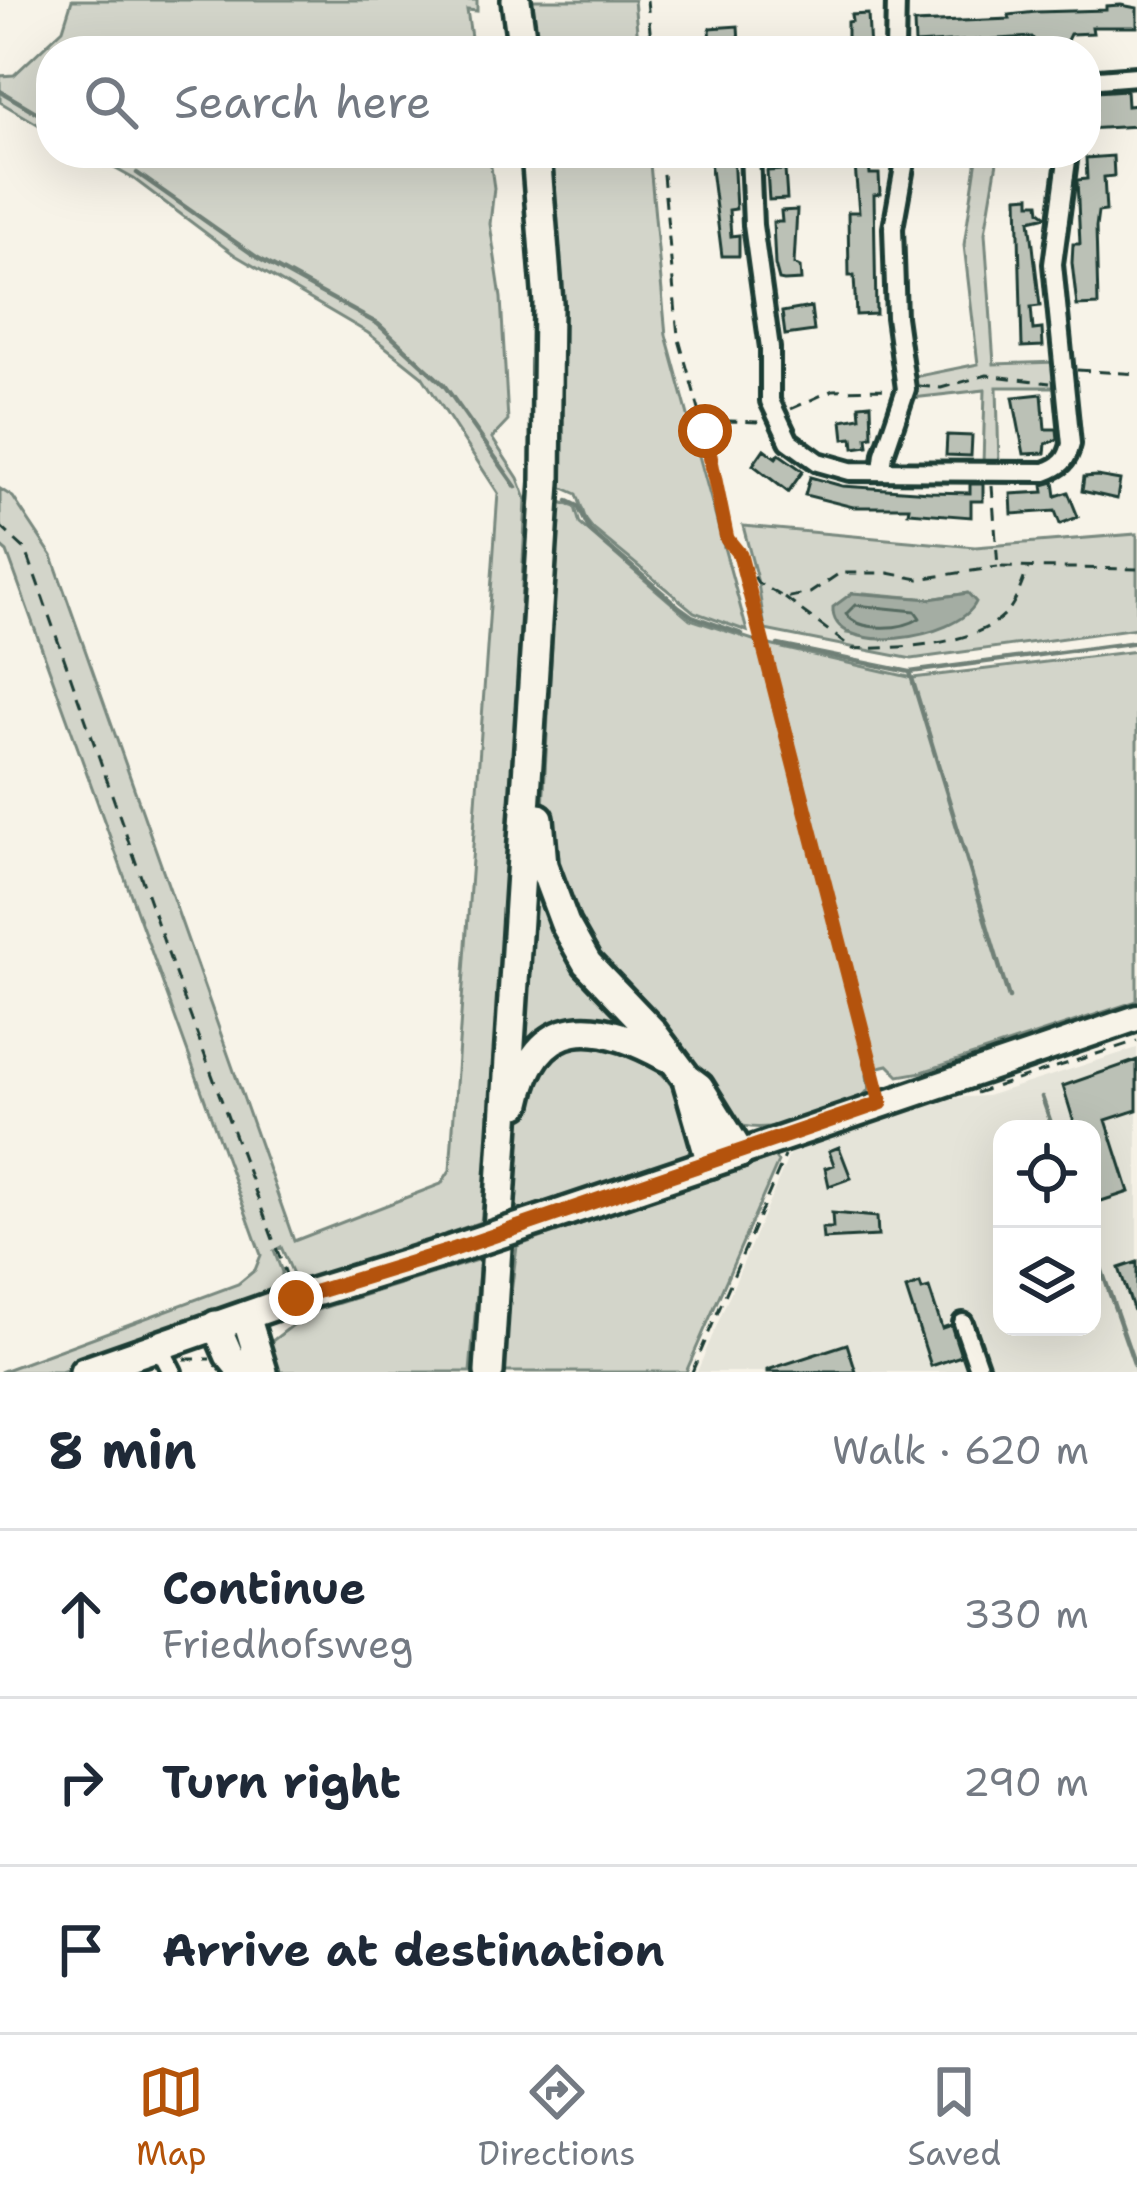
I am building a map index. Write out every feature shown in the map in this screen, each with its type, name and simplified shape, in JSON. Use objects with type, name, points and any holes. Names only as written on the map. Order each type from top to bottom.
[{"type":"main road","points":[[516,0],[521,36]]},
{"type":"main road","points":[[484,1372],[493,1310],[546,482],[548,304],[537,168]]},
{"type":"main road","points":[[533,707],[542,734],[539,828],[543,865],[565,925],[587,963],[651,1030],[678,1069],[711,1162]]},
{"type":"main road","points":[[84,1372],[167,1361],[216,1325],[1137,1018]]},
{"type":"main road","points":[[500,1187],[527,1068],[548,1045],[578,1031],[608,1030],[678,1069],[699,1087],[740,1153]]},
{"type":"main road","points":[[246,1316],[263,1372]]},
{"type":"main road","points":[[216,1325],[236,1364]]},
{"type":"street","points":[[895,36],[896,0]]},
{"type":"street","points":[[1101,79],[1137,76]]},
{"type":"street","points":[[751,168],[775,417],[790,441],[818,462],[850,472],[1045,472],[1068,458],[1071,444],[1053,264],[1065,168]]},
{"type":"street","points":[[882,470],[906,389],[896,317],[893,228],[904,168]]},
{"type":"street","points":[[963,1323],[980,1372]]},
{"type":"path","points":[[647,0],[651,36]]},
{"type":"path","points":[[662,168],[678,336],[705,431],[727,539],[758,583],[853,649],[925,645],[962,636],[1010,610],[1028,569]]},
{"type":"path","points":[[705,431],[718,423],[753,424],[775,417],[833,390],[941,388],[987,375],[1036,382],[1064,378],[1082,368],[1137,374]]},
{"type":"path","points":[[991,470],[998,567]]},
{"type":"path","points":[[0,526],[26,550],[184,999],[296,1298]]},
{"type":"path","points":[[740,555],[881,1103]]},
{"type":"path","points":[[785,598],[810,593],[840,573],[888,573],[919,579],[998,567],[1137,569]]},
{"type":"path","points":[[692,1372],[783,1162],[782,1137]]},
{"type":"path","points":[[167,1361],[216,1359],[236,1364]]},
{"type":"shaded area","points":[[72,0],[477,0],[477,11],[467,10],[471,36],[56,36],[63,29]]},
{"type":"shaded area","points":[[524,0],[634,0],[638,36],[530,36]]},
{"type":"shaded area","points":[[36,54],[36,123],[0,102],[0,76],[14,75]]},
{"type":"shaded area","points":[[114,168],[491,168],[490,224],[501,298],[508,421],[492,438],[526,499],[500,1046],[481,1222],[446,1234],[446,1241],[304,1285],[293,1274],[281,1247],[274,1251],[282,1272],[281,1291],[61,1372],[0,1372],[238,1284],[255,1270],[261,1255],[7,552],[0,546],[0,489],[13,497],[52,556],[294,1241],[441,1184],[450,1170],[498,493],[422,376],[368,333],[235,255]]},
{"type":"shaded area","points":[[546,168],[650,168],[666,335],[747,631],[694,612],[593,529],[577,494],[557,485]]},
{"type":"shaded area","points":[[976,168],[996,168],[985,233],[994,364],[1058,362],[1059,387],[997,387],[999,466],[983,465],[985,390],[912,398],[914,377],[978,364],[964,245]]},
{"type":"shaded area","points":[[555,500],[575,507],[580,524],[690,619],[765,644],[913,678],[1137,651],[1137,1001],[922,1072],[899,1076],[888,1065],[871,1069],[869,1089],[861,1098],[797,1121],[763,1127],[732,1122],[607,978],[564,908],[543,810]]},
{"type":"shaded area","points":[[743,526],[975,547],[1137,534],[1137,628],[912,659],[765,630]],"holes":[[[864,593],[930,599],[968,593],[881,639],[847,633]]]},
{"type":"shaded area","points":[[531,860],[634,1031],[613,1024],[521,1065]]},
{"type":"shaded area","points":[[584,1035],[637,1056],[663,1075],[682,1106],[692,1147],[679,1160],[649,1173],[513,1212],[523,1095],[536,1066]]},
{"type":"shaded area","points":[[1137,1048],[1137,1372],[697,1372],[790,1153],[948,1098],[987,1096]]},
{"type":"shaded area","points":[[774,1157],[778,1162],[686,1372],[501,1372],[517,1246]]},
{"type":"shaded area","points":[[480,1259],[470,1372],[272,1372],[263,1348],[310,1312]]},
{"type":"water","points":[[852,593],[930,599],[968,593],[976,602],[946,626],[922,634],[872,638],[852,634],[838,623],[833,607]]},
{"type":"building","points":[[1106,6],[1137,8],[1137,27],[1092,27],[1093,33],[1069,36],[915,36],[914,23],[1010,19],[1009,15],[1106,10]]},
{"type":"building","points":[[868,14],[869,36],[847,36],[851,15]]},
{"type":"building","points":[[738,26],[739,36],[710,36],[710,28]]},
{"type":"building","points":[[1126,90],[1127,106],[1137,105],[1137,126],[1101,128],[1101,92]]},
{"type":"building","points":[[1113,156],[1114,176],[1104,177],[1106,211],[1098,212],[1096,227],[1098,305],[1077,306],[1072,263],[1073,244],[1080,244],[1077,180],[1087,179],[1086,168],[1101,168],[1101,157]]},
{"type":"building","points":[[711,168],[734,168],[736,209],[729,210],[731,236],[739,235],[739,256],[722,256]]},
{"type":"building","points":[[855,168],[869,168],[870,174],[879,174],[880,194],[874,195],[876,314],[856,315],[854,276],[849,276],[848,212],[859,212]]},
{"type":"building","points":[[785,170],[787,199],[769,200],[767,171]]},
{"type":"building","points":[[1030,196],[1030,203],[1039,203],[1047,216],[1030,220],[1040,306],[1031,307],[1033,330],[1042,329],[1043,346],[1022,347],[1018,197]]},
{"type":"building","points":[[797,210],[794,264],[800,267],[801,280],[779,280],[773,222],[782,222],[781,211]]},
{"type":"building","points":[[811,307],[814,331],[785,335],[782,312]]},
{"type":"building","points":[[1042,394],[1045,429],[1057,429],[1058,439],[1046,444],[1045,453],[1024,454],[1013,397]]},
{"type":"building","points":[[871,404],[872,436],[867,437],[868,446],[854,448],[853,438],[844,439],[842,420],[860,417],[859,405]]},
{"type":"building","points":[[947,435],[972,436],[971,456],[946,455]]},
{"type":"building","points":[[764,449],[803,471],[788,492],[753,465]]},
{"type":"building","points":[[810,477],[842,486],[930,492],[970,493],[970,484],[983,484],[983,501],[971,501],[971,517],[908,512],[909,507],[853,507],[805,495]]},
{"type":"building","points":[[1084,477],[1120,480],[1117,499],[1082,491]]},
{"type":"building","points":[[1054,482],[1056,496],[1068,492],[1078,517],[1060,524],[1055,511],[1012,514],[1011,494],[1044,492],[1043,485]]},
{"type":"building","points":[[1137,1060],[1137,1110],[1106,1120],[1129,1192],[1101,1201],[1101,1120],[1073,1120],[1063,1086]]},
{"type":"building","points":[[839,1147],[851,1178],[829,1186],[825,1168],[834,1165],[829,1151]]},
{"type":"building","points":[[832,1213],[877,1217],[878,1236],[823,1239],[822,1228],[833,1228]]},
{"type":"building","points":[[1137,1262],[1137,1314],[1135,1314],[1119,1268]]},
{"type":"building","points":[[920,1284],[922,1290],[929,1288],[942,1328],[951,1325],[961,1356],[931,1366],[906,1289]]},
{"type":"building","points":[[847,1344],[856,1372],[767,1372],[767,1370]]},
{"type":"waterway","points":[[0,91],[36,112]]},
{"type":"waterway","points":[[137,173],[258,258],[378,324],[444,385],[516,487]]},
{"type":"waterway","points":[[568,501],[578,506],[590,531],[678,606],[742,634]]},
{"type":"waterway","points":[[778,645],[910,672],[1137,642]]},
{"type":"waterway","points":[[910,672],[1009,998]]},
{"type":"waterway","points":[[1042,1097],[1050,1120]]},
{"type":"waterway","points":[[1101,1268],[1137,1372]]},
{"type":"route","points":[[296,1298],[446,1252],[881,1103],[740,555],[727,539],[705,431]]}]
